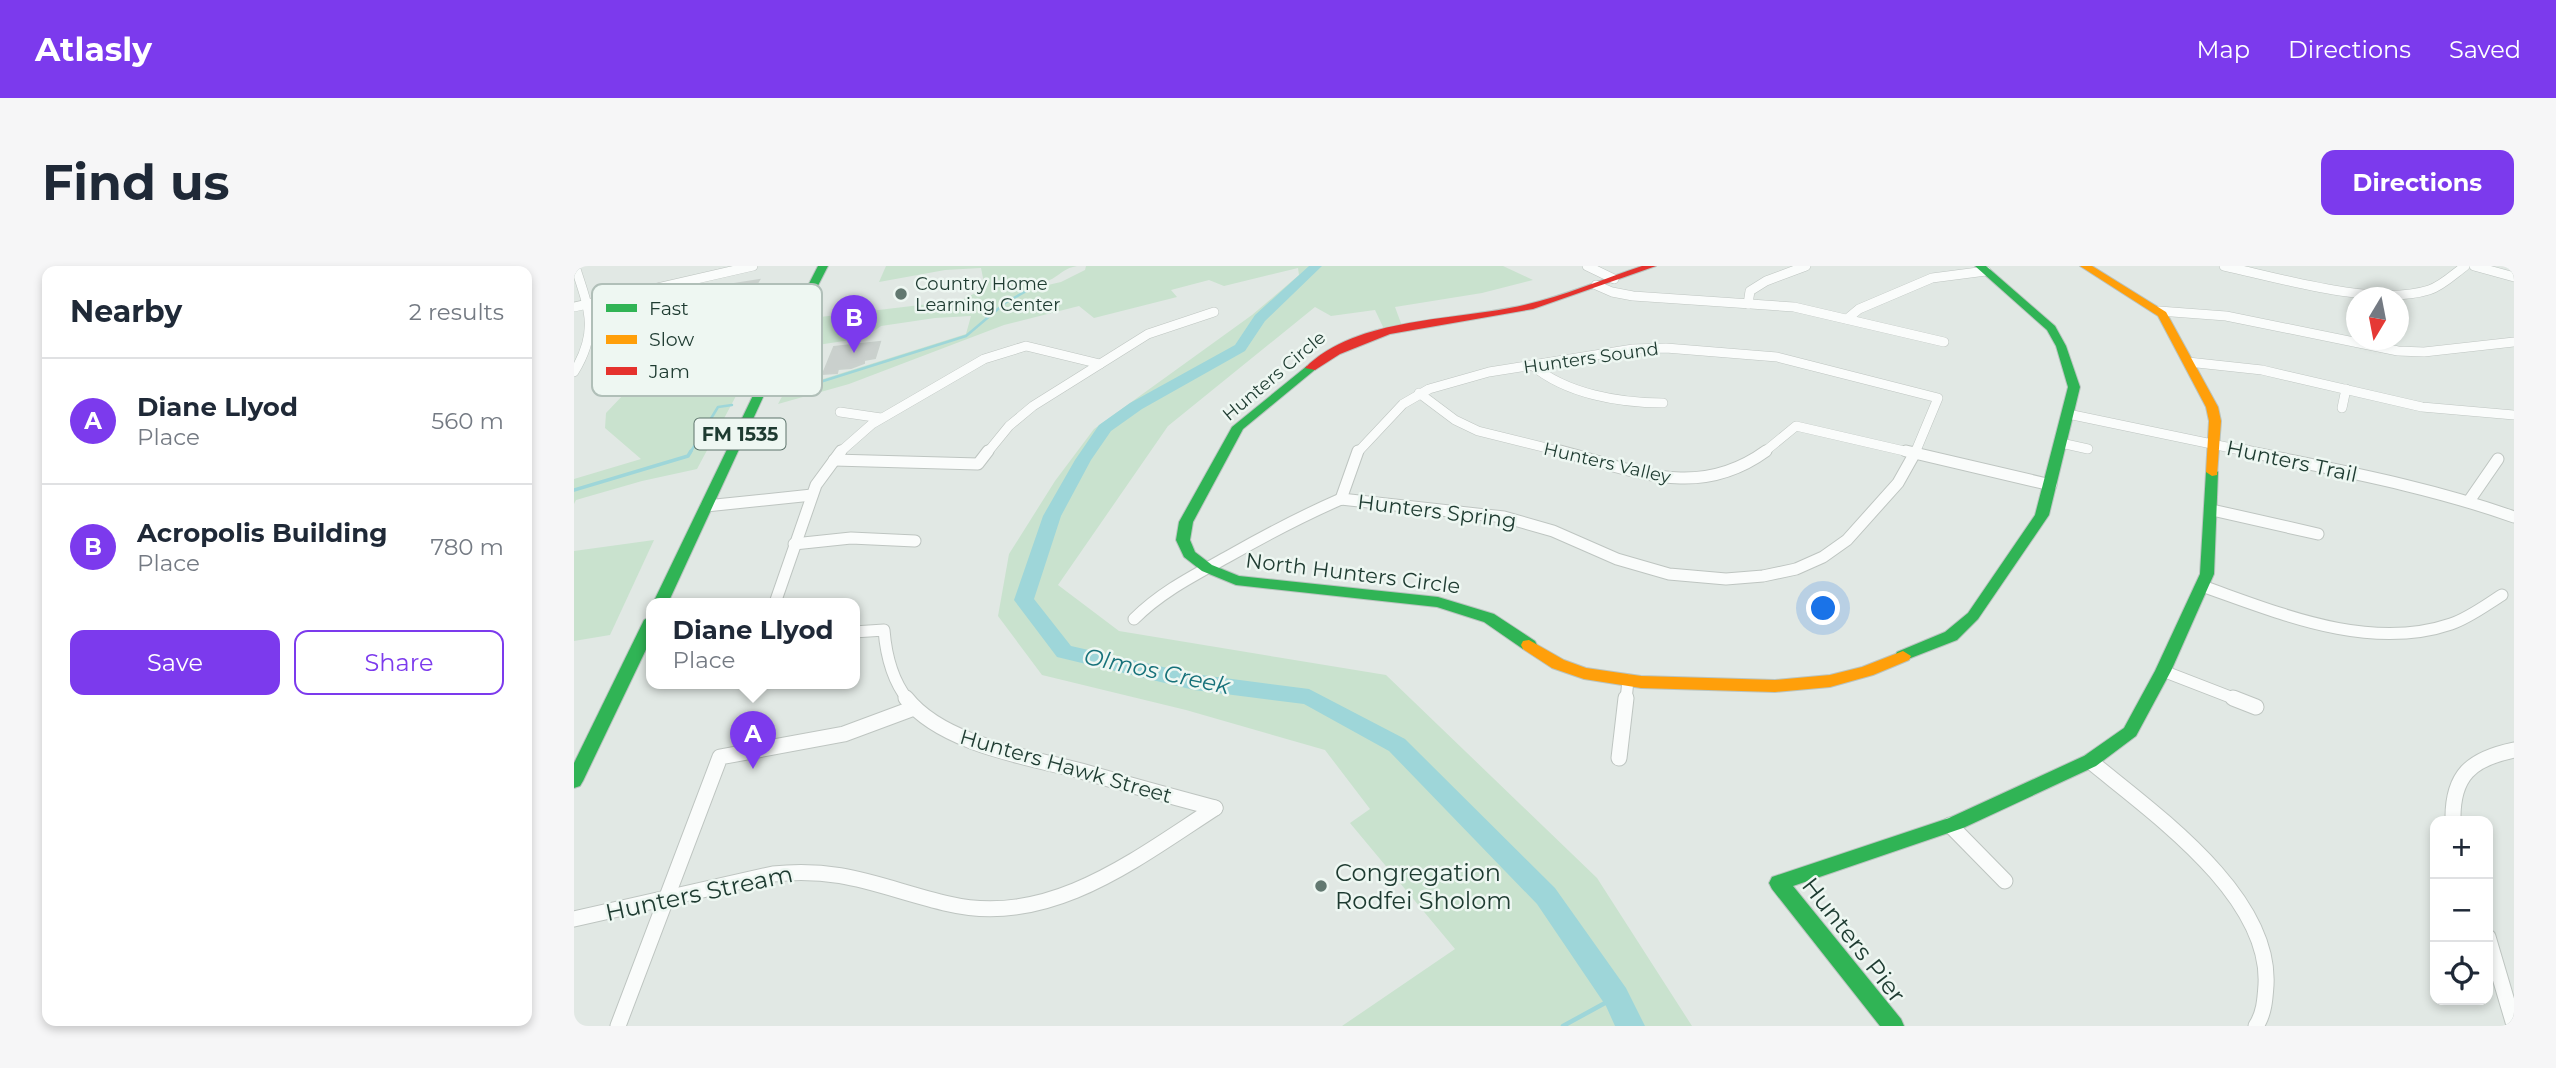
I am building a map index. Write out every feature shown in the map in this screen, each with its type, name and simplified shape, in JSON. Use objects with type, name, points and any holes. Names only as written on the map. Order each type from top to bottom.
[{"type":"street","points":[[574,372],[583,359],[592,335],[587,304],[575,266]]},
{"type":"street","points":[[709,266],[715,275]]},
{"type":"street","points":[[675,284],[753,266]]},
{"type":"street","name":"FM 1535","points":[[814,284],[823,266]]},
{"type":"street","points":[[1587,266],[1614,279]]},
{"type":"street","name":"Hunters Circle","points":[[1207,568],[1189,554],[1183,531],[1230,438],[1247,420],[1334,350],[1373,333],[1516,310],[1651,266]]},
{"type":"street","points":[[1748,304],[1750,291],[1757,285],[1806,266]]},
{"type":"street","points":[[2085,266],[2159,311],[2243,319],[2398,351],[2424,352],[2514,342]]},
{"type":"street","points":[[2224,266],[2347,290],[2402,295],[2427,291],[2465,266]]},
{"type":"street","points":[[2474,266],[2514,277]]},
{"type":"street","points":[[1847,319],[1859,309],[1933,278],[1983,269]]},
{"type":"street","name":"North Hunters Circle","points":[[1207,568],[1247,582],[1452,605],[1489,618],[1558,664],[1584,673],[1628,680],[1805,685],[1849,677],[1936,644],[1951,636],[1973,616],[2036,526],[2051,485],[2073,381],[2051,328],[1983,269]]},
{"type":"street","points":[[1596,285],[1612,292],[1633,296],[1794,307],[1944,342]]},
{"type":"street","points":[[574,307],[592,303]]},
{"type":"street","points":[[2005,881],[1950,825],[2090,761],[2118,744],[2130,732],[2163,671],[2202,586],[2210,559],[2214,444],[2212,407],[2159,311]]},
{"type":"street","points":[[834,460],[978,464],[1016,419],[1100,364],[1158,329],[1214,312]]},
{"type":"street","points":[[777,598],[816,485],[834,460],[855,438],[881,418],[984,359],[1026,346],[1100,364]]},
{"type":"street","name":"Hunters Sound","points":[[1341,499],[1356,454],[1403,404],[1419,393],[1474,376],[1532,365],[1650,347],[1758,354],[1938,398]]},
{"type":"street","points":[[2188,362],[2250,368],[2422,407],[2514,415]]},
{"type":"street","points":[[1532,365],[1546,378],[1559,384],[1637,402],[1663,403]]},
{"type":"street","points":[[2342,408],[2346,389]]},
{"type":"street","name":"Hunters Valley","points":[[1419,393],[1455,420],[1478,431],[1667,478],[1696,480],[1732,474],[1752,464],[1796,426],[1915,454]]},
{"type":"street","name":"FM 1535","points":[[662,598],[758,396]]},
{"type":"street","name":"Hunters Spring","points":[[1341,499],[1504,517],[1553,531],[1617,559],[1650,570],[1688,577],[1745,578],[1796,569],[1835,550],[1898,483],[1915,454],[1938,398]]},
{"type":"street","points":[[840,412],[881,418]]},
{"type":"street","name":"Hunters Trail","points":[[2068,414],[2411,486],[2469,501],[2514,517]]},
{"type":"street","points":[[2061,443],[2088,449]]},
{"type":"street","points":[[1915,454],[2051,485]]},
{"type":"street","points":[[2469,501],[2498,459]]},
{"type":"street","points":[[704,511],[812,495]]},
{"type":"street","points":[[1135,619],[1151,602],[1207,568],[1301,516],[1341,499]]},
{"type":"street","points":[[2211,510],[2318,534]]},
{"type":"street","points":[[794,544],[851,538],[915,541]]},
{"type":"street","points":[[2202,586],[2311,621],[2355,629],[2401,632],[2449,625],[2502,595]]},
{"type":"street","name":"Hunters Hawk Street","points":[[860,631],[884,629],[891,670],[897,686],[914,708],[936,724],[979,744],[1214,808]]},
{"type":"street","points":[[574,781],[646,632]]},
{"type":"street","points":[[2163,671],[2256,707]]},
{"type":"street","points":[[1619,758],[1628,680]]},
{"type":"street","points":[[618,1026],[720,757],[846,733],[879,724],[914,708]]},
{"type":"street","points":[[2453,816],[2452,804],[2458,783],[2467,770],[2477,761],[2514,750]]},
{"type":"street","points":[[2090,761],[2189,845],[2231,889],[2248,918],[2262,951],[2270,984],[2256,1026]]},
{"type":"street","name":"Hunters Stream","points":[[574,919],[773,874],[817,871],[842,875],[966,908],[1028,906],[1073,892],[1120,868],[1214,808]]},
{"type":"street","name":"Hunters Pier","points":[[1893,1026],[1779,883],[1950,825]]},
{"type":"street","points":[[2489,942],[2514,1025]]},
{"type":"green space","points":[[886,266],[1077,266],[1026,290],[1061,282],[1085,270],[1086,266],[1503,266],[1533,280],[1482,293],[1395,307],[1402,326],[1384,329],[1375,310],[1331,316],[1315,307],[1168,426],[1058,585],[1119,631],[1386,675],[1597,878],[1692,1026],[1342,1026],[1455,949],[1350,823],[1370,809],[1325,750],[1186,710],[1042,675],[998,616],[1009,554],[1055,481],[1094,429],[1252,315],[1299,275],[1298,268],[1224,286],[1209,280],[1171,290],[1177,297],[1094,318],[1079,306],[1004,325],[849,384],[822,392],[822,379],[966,334],[971,316],[881,326],[864,338],[822,344],[822,317],[962,300],[985,288],[981,268],[945,270],[879,282]]},
{"type":"green space","points":[[622,396],[736,396],[697,469],[642,481],[576,500],[574,504],[574,479],[641,459],[605,428],[606,413]]},
{"type":"green space","points":[[782,396],[806,396],[778,404]]},
{"type":"green space","points":[[654,540],[610,635],[574,641],[574,551]]},
{"type":"building","points":[[759,280],[757,284],[734,284]]},
{"type":"building","points":[[880,342],[875,358],[864,360],[864,363],[851,368],[838,369],[837,373],[823,374],[834,347]]},
{"type":"waterway","name":"Olmos Creek","points":[[1316,266],[1260,318],[1240,348],[1136,406],[1105,428],[1083,460],[1052,516],[1024,600],[1064,652],[1194,682],[1309,697],[1397,745],[1546,896],[1616,997],[1630,1026]]},
{"type":"waterway","points":[[822,381],[966,336],[1005,303],[1028,290]]},
{"type":"waterway","points":[[690,453],[718,407],[732,405]]},
{"type":"waterway","points":[[574,490],[688,456],[691,451]]},
{"type":"waterway","points":[[1563,1026],[1616,997]]},
{"type":"traffic: fast","points":[[814,284],[823,266]]},
{"type":"traffic: fast","points":[[1903,656],[1951,636],[1973,616],[2042,515],[2074,387],[2061,346],[2051,328],[1980,266]]},
{"type":"traffic: fast","points":[[1311,368],[1238,427],[1186,522],[1183,540],[1189,554],[1207,568],[1236,580],[1438,602],[1489,618],[1529,645]]},
{"type":"traffic: fast","points":[[662,598],[758,396]]},
{"type":"traffic: fast","points":[[1893,1026],[1779,883],[1956,823],[2090,761],[2130,732],[2163,671],[2207,574],[2212,472]]},
{"type":"traffic: fast","points":[[574,781],[646,632]]},
{"type":"traffic: slow","points":[[2085,266],[2162,314],[2212,407],[2215,421],[2212,472]]},
{"type":"traffic: slow","points":[[1529,645],[1558,664],[1584,673],[1641,682],[1775,686],[1830,681],[1867,671],[1903,656]]},
{"type":"traffic: jam","points":[[1311,368],[1336,351],[1388,331],[1529,307],[1651,266]]},
{"type":"place","name":"Country Home Learning Center","points":[[901,294]]},
{"type":"place","name":"Acropolis Building","points":[[854,353]]},
{"type":"place","name":"Diane Llyod","points":[[753,769]]},
{"type":"place","name":"Congregation Rodfei Sholom","points":[[1321,886]]}]
